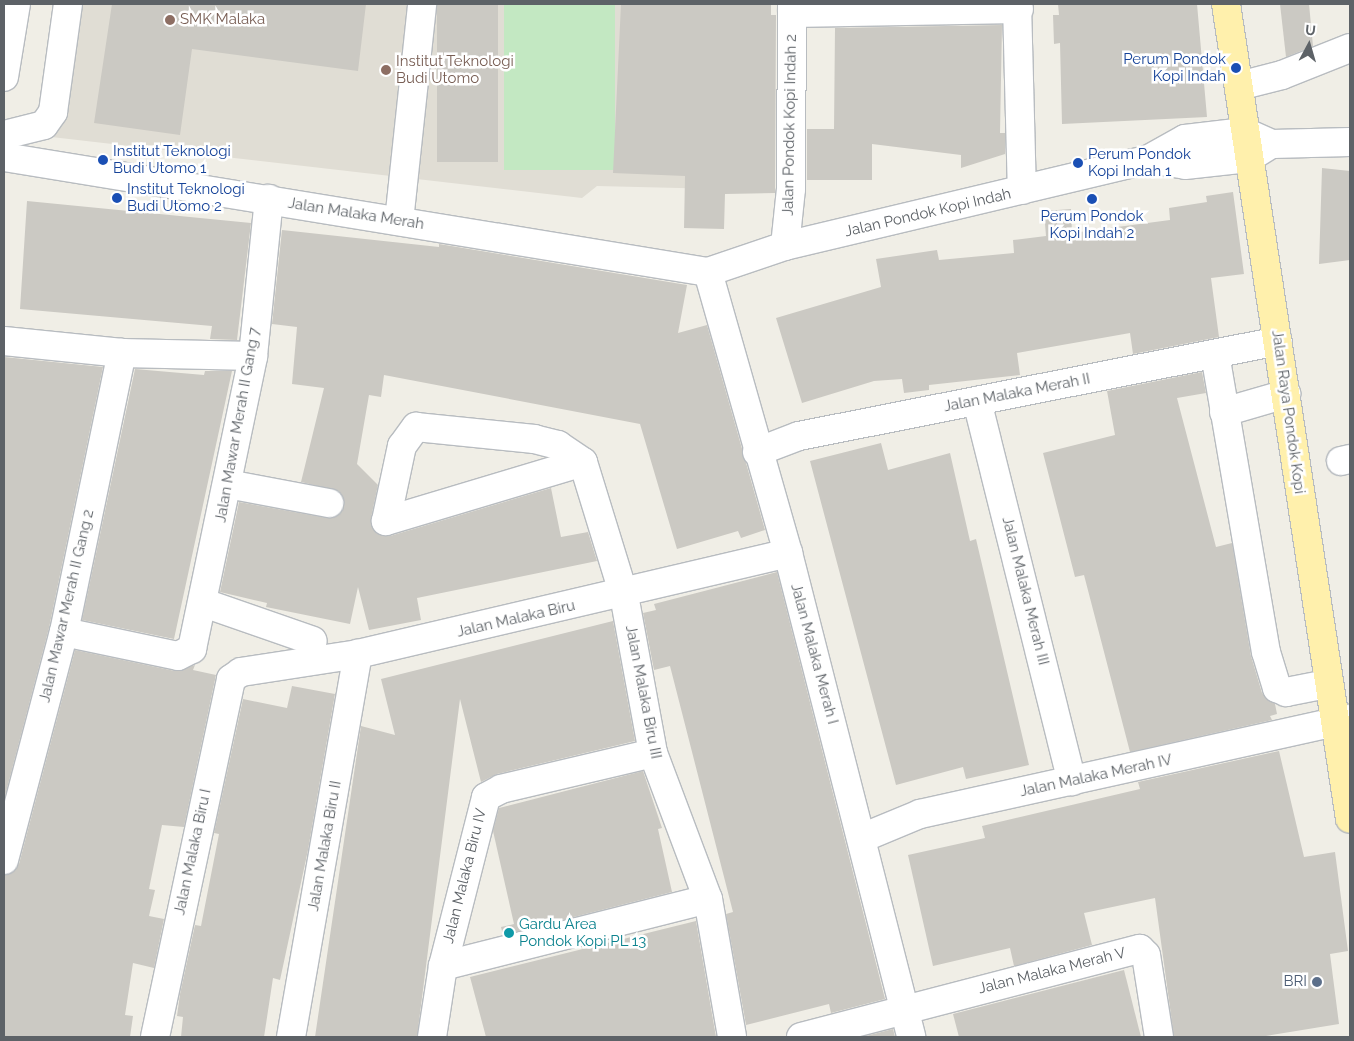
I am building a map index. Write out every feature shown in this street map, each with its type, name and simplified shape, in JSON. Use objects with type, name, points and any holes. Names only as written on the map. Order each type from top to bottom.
[{"type":"main road","name":"Jalan Raya Pondok Kopi","points":[[1226,4],[1286,394],[1326,684],[1342,721],[1350,820]]},
{"type":"street","points":[[4,77],[16,4]]},
{"type":"street","points":[[4,135],[44,126],[53,112],[68,4]]},
{"type":"street","points":[[399,221],[422,4]]},
{"type":"street","points":[[792,8],[1018,6],[1022,190]]},
{"type":"street","name":"Jalan Pondok Kopi Indah 2","points":[[785,246],[791,189],[792,8]]},
{"type":"street","points":[[1239,86],[1282,75],[1350,48]]},
{"type":"street","name":"Jalan Pondok Kopi Indah","points":[[708,272],[785,246],[1149,159],[1185,139],[1247,145]]},
{"type":"street","points":[[1247,145],[1350,142]]},
{"type":"street","name":"Jalan Malaka Merah","points":[[4,157],[708,272]]},
{"type":"street","name":"Jalan Mawar Merah II Gang 7","points":[[64,632],[178,656],[192,649],[204,603],[253,356],[269,199]]},
{"type":"street","name":"Jalan Malaka Merah I","points":[[708,272],[757,452],[788,553],[862,838],[911,1037]]},
{"type":"street","points":[[4,341],[122,353],[253,356]]},
{"type":"street","name":"Jalan Malaka Merah II","points":[[757,452],[799,436],[1278,342]]},
{"type":"street","name":"Jalan Mawar Merah II Gang 2","points":[[5,859],[64,632],[122,353]]},
{"type":"street","points":[[1215,354],[1266,652],[1277,688],[1286,692],[1326,684]]},
{"type":"street","points":[[1224,412],[1286,394]]},
{"type":"street","name":"Jalan Malaka Merah III","points":[[977,401],[1072,781]]},
{"type":"street","points":[[416,427],[534,439],[558,445],[583,462],[386,520],[402,446],[416,427]]},
{"type":"street","name":"Jalan Malaka Biru III","points":[[583,462],[624,595],[653,753],[708,899],[732,1037]]},
{"type":"street","points":[[228,484],[329,503]]},
{"type":"street","name":"Jalan Malaka Biru","points":[[241,672],[358,654],[624,595],[788,553]]},
{"type":"street","points":[[204,603],[313,641]]},
{"type":"street","name":"Jalan Malaka Biru II","points":[[292,1037],[358,654]]},
{"type":"street","name":"Jalan Malaka Biru I","points":[[155,1037],[226,693],[231,679],[241,672]]},
{"type":"street","name":"Jalan Malaka Merah IV","points":[[862,838],[920,814],[1342,721]]},
{"type":"street","name":"Jalan Malaka Biru IV","points":[[432,1037],[443,966],[486,797],[501,789],[653,753]]},
{"type":"street","points":[[443,966],[708,899]]},
{"type":"street","name":"Jalan Malaka Merah V","points":[[904,1008],[1140,949],[1146,955],[1159,1037]]},
{"type":"street","points":[[800,1037],[904,1008]]},
{"type":"shaded area","name":"Institut Teknologi Budi Utomo","points":[[62,4],[725,4],[720,189],[597,186],[582,198],[34,135]]},
{"type":"green space","points":[[504,4],[615,4],[615,170],[504,170]]},
{"type":"building","points":[[112,4],[366,4],[358,71],[192,49],[180,135],[94,123]]},
{"type":"building","points":[[437,4],[498,4],[498,162],[437,162]]},
{"type":"building","points":[[621,4],[771,4],[771,15],[776,15],[775,193],[725,194],[724,229],[684,228],[685,176],[613,173]]},
{"type":"building","points":[[1058,4],[1197,4],[1207,117],[1062,124],[1060,43],[1054,44],[1053,15],[1059,15]]},
{"type":"building","points":[[1280,4],[1309,4],[1313,46],[1286,57]]},
{"type":"building","points":[[1002,25],[1000,133],[1005,133],[1005,154],[961,168],[961,155],[872,144],[872,180],[807,180],[807,129],[834,129],[835,28]]},
{"type":"building","points":[[1322,168],[1350,171],[1350,260],[1319,264]]},
{"type":"building","points":[[1233,192],[1244,274],[1211,278],[1219,337],[1133,354],[1130,333],[1017,353],[1020,375],[929,385],[929,390],[904,393],[902,379],[874,381],[802,403],[776,318],[881,287],[876,259],[937,250],[939,260],[1014,253],[1013,240],[1046,236],[1044,211],[1071,209],[1072,233],[1170,220],[1169,208],[1207,202],[1206,196]]},
{"type":"building","points":[[27,201],[251,223],[237,340],[210,339],[212,326],[20,309]]},
{"type":"building","points":[[282,230],[439,247],[439,244],[687,285],[678,333],[707,325],[765,530],[741,538],[738,531],[677,549],[640,424],[384,375],[381,397],[369,395],[357,464],[378,485],[371,518],[376,533],[390,536],[551,488],[561,537],[588,532],[597,561],[417,598],[421,620],[369,630],[358,587],[350,624],[266,607],[267,603],[220,592],[239,502],[327,518],[340,514],[344,505],[339,491],[301,482],[324,388],[292,384],[297,327],[272,324]]},
{"type":"building","points":[[4,357],[103,367],[49,628],[4,800]]},
{"type":"building","points":[[135,369],[204,375],[205,371],[232,371],[174,639],[82,620]]},
{"type":"building","points":[[1202,372],[1206,393],[1177,398],[1216,547],[1232,543],[1251,656],[1262,693],[1275,704],[1277,714],[1270,716],[1272,720],[1130,752],[1084,575],[1075,577],[1043,453],[1115,435],[1107,391]]},
{"type":"building","points":[[881,443],[888,470],[950,453],[970,541],[976,539],[1029,765],[966,779],[963,767],[896,785],[810,461]]},
{"type":"building","points":[[777,572],[885,999],[831,1013],[829,1004],[746,1025],[726,914],[733,912],[670,666],[654,670],[643,613],[656,610],[654,604]]},
{"type":"building","points":[[613,621],[635,741],[497,774],[481,782],[460,699],[417,1037],[315,1037],[361,726],[395,735],[381,679]]},
{"type":"building","points":[[75,650],[175,671],[195,665],[193,670],[216,675],[184,827],[162,825],[149,889],[155,890],[149,916],[164,919],[154,968],[133,963],[125,1015],[133,1016],[130,1037],[4,1037],[4,875],[19,864]]},
{"type":"building","points":[[292,686],[335,694],[308,850],[280,980],[273,978],[264,1037],[181,1037],[183,1017],[177,1016],[180,994],[195,925],[201,926],[219,834],[214,833],[243,699],[287,708]]},
{"type":"building","points":[[1279,751],[1304,857],[1335,852],[1348,951],[1330,954],[1339,1024],[1260,1037],[1174,1037],[1155,898],[1084,913],[1092,945],[1014,966],[1010,948],[933,966],[908,855],[985,838],[982,826],[1140,789],[1138,782]]},
{"type":"building","points":[[643,771],[662,828],[658,829],[672,892],[503,935],[501,927],[514,924],[493,831],[499,808]]},
{"type":"building","points":[[696,921],[716,1037],[486,1037],[470,977]]},
{"type":"building","points":[[1124,970],[1141,1037],[959,1037],[953,1014]]},
{"type":"building","points":[[893,1029],[895,1037],[862,1037]]},
{"type":"place","name":"SMK Malaka","points":[[170,20]]},
{"type":"place","name":"Perum Pondok Kopi Indah","points":[[1236,68]]},
{"type":"place","name":"Institut Teknologi Budi Utomo","points":[[386,70]]},
{"type":"place","name":"Institut Teknologi Budi Utomo 1","points":[[103,160]]},
{"type":"place","name":"Perum Pondok Kopi Indah 1","points":[[1078,163]]},
{"type":"place","name":"Institut Teknologi Budi Utomo 2","points":[[117,198]]},
{"type":"place","name":"Perum Pondok Kopi Indah 2","points":[[1092,199]]},
{"type":"place","name":"Gardu Area Pondok Kopi PL 13","points":[[509,933]]},
{"type":"place","name":"BRI","points":[[1317,982]]}]
